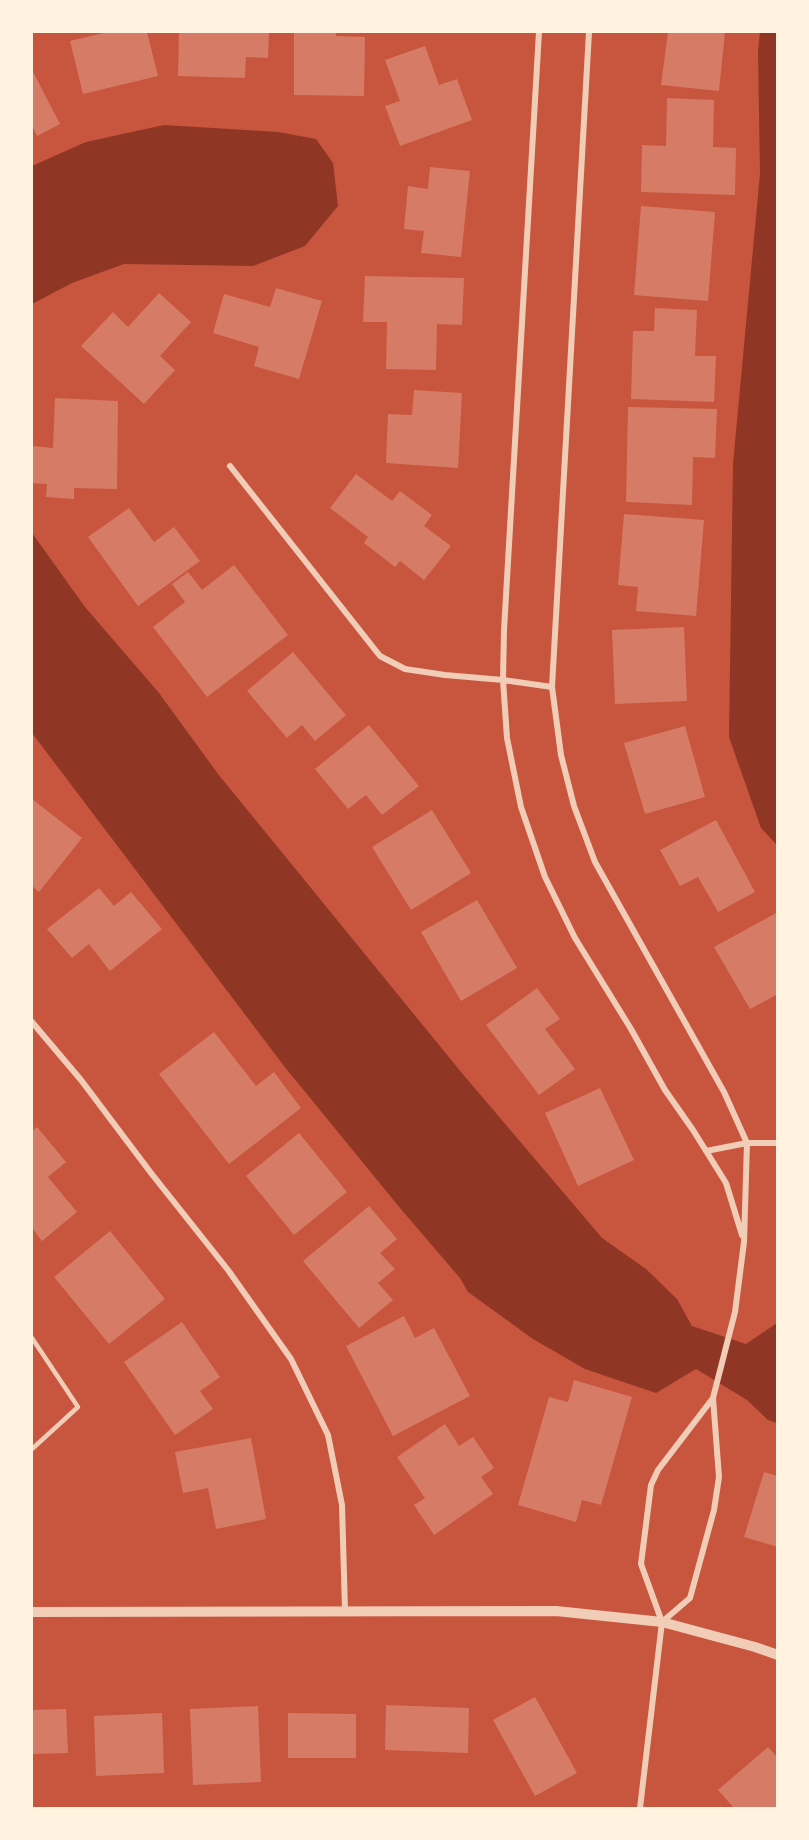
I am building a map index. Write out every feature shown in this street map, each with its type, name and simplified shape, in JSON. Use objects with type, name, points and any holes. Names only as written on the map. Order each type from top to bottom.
[{"type":"street","points":[[539,32],[505,618],[504,680],[507,738],[521,807],[544,877],[574,938],[631,1029],[665,1090],[726,1183],[744,1242]]},
{"type":"street","points":[[589,32],[552,687],[561,755],[574,806],[596,862],[724,1092],[747,1143],[744,1242],[735,1312],[713,1398],[719,1478],[714,1510],[690,1598],[662,1622]]},
{"type":"street","points":[[230,466],[380,656],[405,669],[552,687]]},
{"type":"street","points":[[32,1022],[81,1080],[228,1270],[291,1359],[328,1435],[342,1505],[345,1610]]},
{"type":"street","points":[[706,1151],[747,1143],[777,1143]]},
{"type":"street","points":[[640,1809],[662,1622],[641,1564],[651,1485],[658,1470],[713,1398]]},
{"type":"street","points":[[32,1612],[556,1611],[662,1622],[777,1655]]},
{"type":"lane","points":[[32,1338],[78,1407],[32,1449]]},
{"type":"shaded area","points":[[760,32],[778,32],[777,845],[761,828],[729,737],[733,464],[760,174],[758,51]]},
{"type":"shaded area","points":[[164,125],[278,132],[316,139],[333,163],[338,206],[305,246],[253,266],[124,264],[72,283],[32,304],[32,166],[86,142]]},
{"type":"shaded area","points":[[32,533],[85,607],[159,693],[218,774],[461,1072],[602,1238],[646,1269],[677,1299],[692,1326],[746,1344],[777,1323],[777,1423],[768,1420],[747,1400],[696,1369],[656,1393],[585,1369],[533,1339],[468,1292],[460,1278],[284,1066],[32,733]]},
{"type":"building","points":[[108,32],[147,32],[158,76],[83,94],[70,41]]},
{"type":"building","points":[[179,32],[269,32],[268,58],[246,57],[245,78],[178,76]]},
{"type":"building","points":[[294,32],[336,32],[336,36],[365,37],[364,96],[294,95]]},
{"type":"building","points":[[668,32],[725,32],[719,91],[661,85]]},
{"type":"building","points":[[425,46],[439,85],[457,79],[472,120],[400,146],[385,106],[400,101],[385,60]]},
{"type":"building","points":[[32,70],[60,124],[37,136],[32,125]]},
{"type":"building","points":[[667,98],[714,100],[713,147],[736,148],[735,195],[641,192],[642,145],[666,146]]},
{"type":"building","points":[[430,167],[470,171],[461,257],[421,253],[424,231],[404,229],[408,186],[428,189]]},
{"type":"building","points":[[641,206],[715,212],[708,301],[634,295]]},
{"type":"building","points":[[365,276],[464,278],[462,325],[437,324],[436,370],[386,369],[387,322],[363,322]]},
{"type":"building","points":[[276,288],[322,301],[299,379],[254,366],[259,347],[213,333],[224,294],[270,307]]},
{"type":"building","points":[[159,293],[191,322],[160,356],[175,370],[144,404],[81,346],[113,312],[128,327]]},
{"type":"building","points":[[655,308],[697,310],[695,356],[716,356],[714,402],[631,399],[633,331],[654,331]]},
{"type":"building","points":[[414,390],[462,393],[458,468],[386,463],[388,414],[412,415]]},
{"type":"building","points":[[55,398],[118,401],[117,489],[74,488],[74,499],[46,497],[47,484],[32,483],[32,446],[53,448]]},
{"type":"building","points":[[628,407],[717,409],[715,458],[693,457],[692,505],[626,502]]},
{"type":"building","points":[[356,474],[392,501],[400,491],[432,515],[424,526],[451,546],[424,580],[400,561],[395,567],[364,543],[368,537],[330,508]]},
{"type":"building","points":[[129,508],[154,542],[174,527],[200,561],[138,606],[88,537]]},
{"type":"building","points":[[624,514],[704,520],[696,616],[636,611],[638,587],[618,585]]},
{"type":"building","points":[[234,565],[288,635],[207,697],[153,627],[185,602],[172,584],[188,572],[202,590]]},
{"type":"building","points":[[684,627],[687,701],[615,704],[612,630]]},
{"type":"building","points":[[293,652],[346,715],[315,741],[302,725],[287,738],[247,691]]},
{"type":"building","points":[[369,725],[419,786],[382,815],[366,795],[348,809],[315,769]]},
{"type":"building","points":[[685,726],[705,797],[645,814],[624,743]]},
{"type":"building","points":[[32,799],[82,838],[39,892],[32,886]]},
{"type":"building","points":[[432,810],[471,873],[411,910],[372,847]]},
{"type":"building","points":[[716,820],[755,892],[718,912],[698,877],[680,886],[660,850]]},
{"type":"building","points":[[99,888],[114,906],[131,892],[162,929],[110,971],[89,944],[72,958],[47,929]]},
{"type":"building","points":[[477,900],[517,968],[461,1001],[421,932]]},
{"type":"building","points":[[778,912],[778,994],[750,1009],[714,947]]},
{"type":"building","points":[[537,988],[560,1019],[545,1029],[575,1069],[539,1095],[486,1025]]},
{"type":"building","points":[[214,1032],[256,1086],[274,1072],[301,1108],[229,1164],[159,1074]]},
{"type":"building","points":[[600,1088],[634,1160],[578,1186],[545,1113]]},
{"type":"building","points":[[37,1127],[66,1162],[48,1177],[77,1212],[42,1241],[32,1228],[32,1131]]},
{"type":"building","points":[[299,1133],[347,1192],[294,1235],[246,1176]]},
{"type":"building","points":[[369,1206],[397,1239],[380,1253],[395,1269],[378,1283],[393,1300],[359,1328],[303,1261]]},
{"type":"building","points":[[110,1231],[165,1299],[109,1344],[54,1277]]},
{"type":"building","points":[[404,1316],[415,1338],[434,1328],[470,1396],[393,1436],[346,1346]]},
{"type":"building","points":[[182,1322],[220,1377],[200,1391],[213,1409],[175,1435],[124,1362]]},
{"type":"building","points":[[574,1380],[632,1397],[601,1505],[582,1500],[576,1522],[518,1505],[549,1397],[568,1402]]},
{"type":"building","points":[[445,1424],[459,1446],[473,1437],[494,1468],[481,1477],[493,1494],[434,1535],[414,1505],[425,1498],[397,1457]]},
{"type":"building","points":[[251,1438],[266,1519],[216,1529],[208,1488],[183,1493],[175,1452]]},
{"type":"building","points":[[764,1472],[778,1476],[778,1547],[744,1537]]},
{"type":"building","points":[[535,1697],[577,1773],[535,1796],[493,1720]]},
{"type":"building","points":[[386,1705],[469,1708],[468,1753],[385,1750]]},
{"type":"building","points":[[258,1706],[261,1782],[193,1785],[190,1709]]},
{"type":"building","points":[[66,1709],[68,1753],[32,1754],[32,1710]]},
{"type":"building","points":[[162,1713],[164,1773],[96,1776],[94,1716]]},
{"type":"building","points":[[288,1713],[356,1714],[356,1758],[288,1758]]},
{"type":"building","points":[[768,1747],[778,1758],[778,1808],[734,1808],[718,1790]]}]
